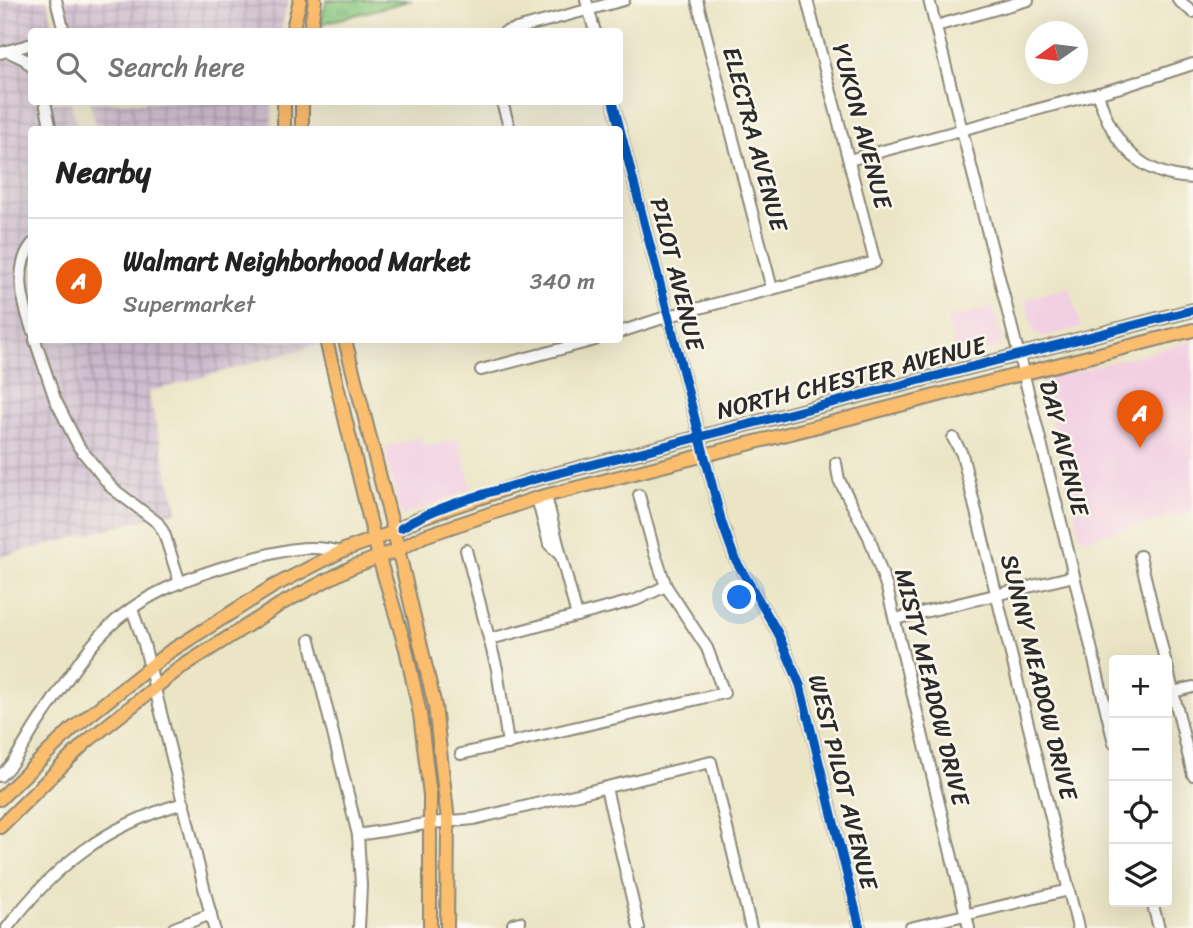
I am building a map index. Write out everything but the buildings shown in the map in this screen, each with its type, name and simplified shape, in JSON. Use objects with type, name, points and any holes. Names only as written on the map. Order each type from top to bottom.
[{"type":"main road","points":[[293,28],[300,0]]},
{"type":"main road","points":[[311,28],[315,0]]},
{"type":"main road","points":[[284,105],[284,126]]},
{"type":"main road","points":[[302,105],[302,126]]},
{"type":"main road","name":"NORTH CHESTER AVENUE","points":[[0,799],[72,729],[149,667],[240,606],[340,552],[394,532],[417,519],[493,492],[1193,310]]},
{"type":"main road","name":"NORTH CHESTER AVENUE","points":[[0,827],[85,743],[154,687],[217,643],[281,604],[352,567],[398,550],[424,536],[542,497],[1193,330]]},
{"type":"main road","points":[[327,343],[379,558],[416,692],[429,776],[430,928]]},
{"type":"main road","points":[[346,343],[433,694],[448,821],[447,928]]},
{"type":"street","points":[[57,0],[63,28]]},
{"type":"street","points":[[517,28],[588,5],[624,0]]},
{"type":"street","name":"ELECTRA AVENUE","points":[[697,0],[772,289]]},
{"type":"street","name":"YUKON AVENUE","points":[[772,289],[875,262],[807,0]]},
{"type":"street","name":"DAY AVENUE","points":[[929,0],[1109,722]]},
{"type":"street","points":[[936,26],[1028,0]]},
{"type":"street","points":[[1178,0],[1193,12]]},
{"type":"street","points":[[588,5],[593,28]]},
{"type":"street","points":[[3,52],[28,45]]},
{"type":"street","points":[[3,52],[28,63]]},
{"type":"street","points":[[849,160],[1098,93],[1193,64]]},
{"type":"street","points":[[1098,93],[1107,124],[1133,156],[1168,175],[1193,178]]},
{"type":"street","points":[[46,105],[50,126]]},
{"type":"street","points":[[503,105],[509,126]]},
{"type":"street","name":"PILOT AVENUE","points":[[614,105],[619,126]]},
{"type":"street","name":"PILOT AVENUE","points":[[623,140],[703,456]]},
{"type":"street","points":[[28,249],[24,254],[22,302],[28,319]]},
{"type":"street","points":[[623,331],[772,289]]},
{"type":"street","points":[[36,343],[55,400],[79,447],[112,488],[158,523],[164,533],[180,583]]},
{"type":"street","points":[[481,370],[565,343]]},
{"type":"street","name":"SUNNY MEADOW DRIVE","points":[[953,438],[962,454],[998,594],[1078,928]]},
{"type":"street","name":"WEST PILOT AVENUE","points":[[703,456],[727,541],[778,633],[800,685],[860,928]]},
{"type":"street","name":"MISTY MEADOW DRIVE","points":[[836,463],[839,480],[858,513],[879,562],[969,928]]},
{"type":"street","points":[[461,754],[724,693],[707,648],[666,586],[654,554],[639,495]]},
{"type":"street","points":[[542,497],[550,544],[561,556],[577,616]]},
{"type":"street","points":[[0,776],[12,763],[26,739],[96,642],[110,626],[132,609],[180,583],[212,570],[293,549],[323,547],[340,552]]},
{"type":"street","points":[[466,550],[490,639],[508,744]]},
{"type":"street","points":[[1140,556],[1164,655]]},
{"type":"street","points":[[895,619],[1074,576]]},
{"type":"street","points":[[490,639],[636,600],[666,586]]},
{"type":"street","points":[[132,609],[145,644],[214,928]]},
{"type":"street","points":[[310,640],[358,835],[359,928]]},
{"type":"street","points":[[1173,692],[1193,687]]},
{"type":"street","points":[[1172,688],[1193,775]]},
{"type":"street","points":[[358,835],[474,819],[711,762],[751,928]]},
{"type":"street","points":[[606,788],[639,928]]},
{"type":"street","points":[[7,928],[41,887],[95,841],[139,818],[184,803]]},
{"type":"street","points":[[910,928],[1069,890]]},
{"type":"street","points":[[1153,907],[1159,928]]},
{"type":"street","points":[[174,928],[211,914]]},
{"type":"shaded area","points":[[0,0],[47,0],[54,28],[28,28],[28,105],[72,105],[77,126],[28,126],[28,343],[317,345],[148,392],[177,511],[0,557]]},
{"type":"shaded area","points":[[65,0],[288,0],[282,28],[72,28]]},
{"type":"shaded area","points":[[91,105],[272,105],[272,126],[96,126]]},
{"type":"shaded area","points":[[1070,287],[1081,327],[1043,337],[1035,334],[1025,299]]},
{"type":"shaded area","points":[[993,307],[1002,339],[999,347],[958,358],[947,319]]},
{"type":"shaded area","points":[[1193,341],[1193,511],[1081,540],[1042,380]]},
{"type":"shaded area","points":[[421,437],[424,447],[458,439],[472,489],[401,516],[384,447]]},
{"type":"green space","points":[[327,0],[412,0],[320,24]]},
{"type":"cycle path","points":[[614,105],[619,126]]},
{"type":"cycle path","points":[[623,141],[722,523],[735,559],[778,633],[800,685],[860,928]]},
{"type":"cycle path","points":[[401,528],[431,512],[532,480],[1193,310]]},
{"type":"place","name":"Walmart Neighborhood Market","points":[[1140,448]]}]
